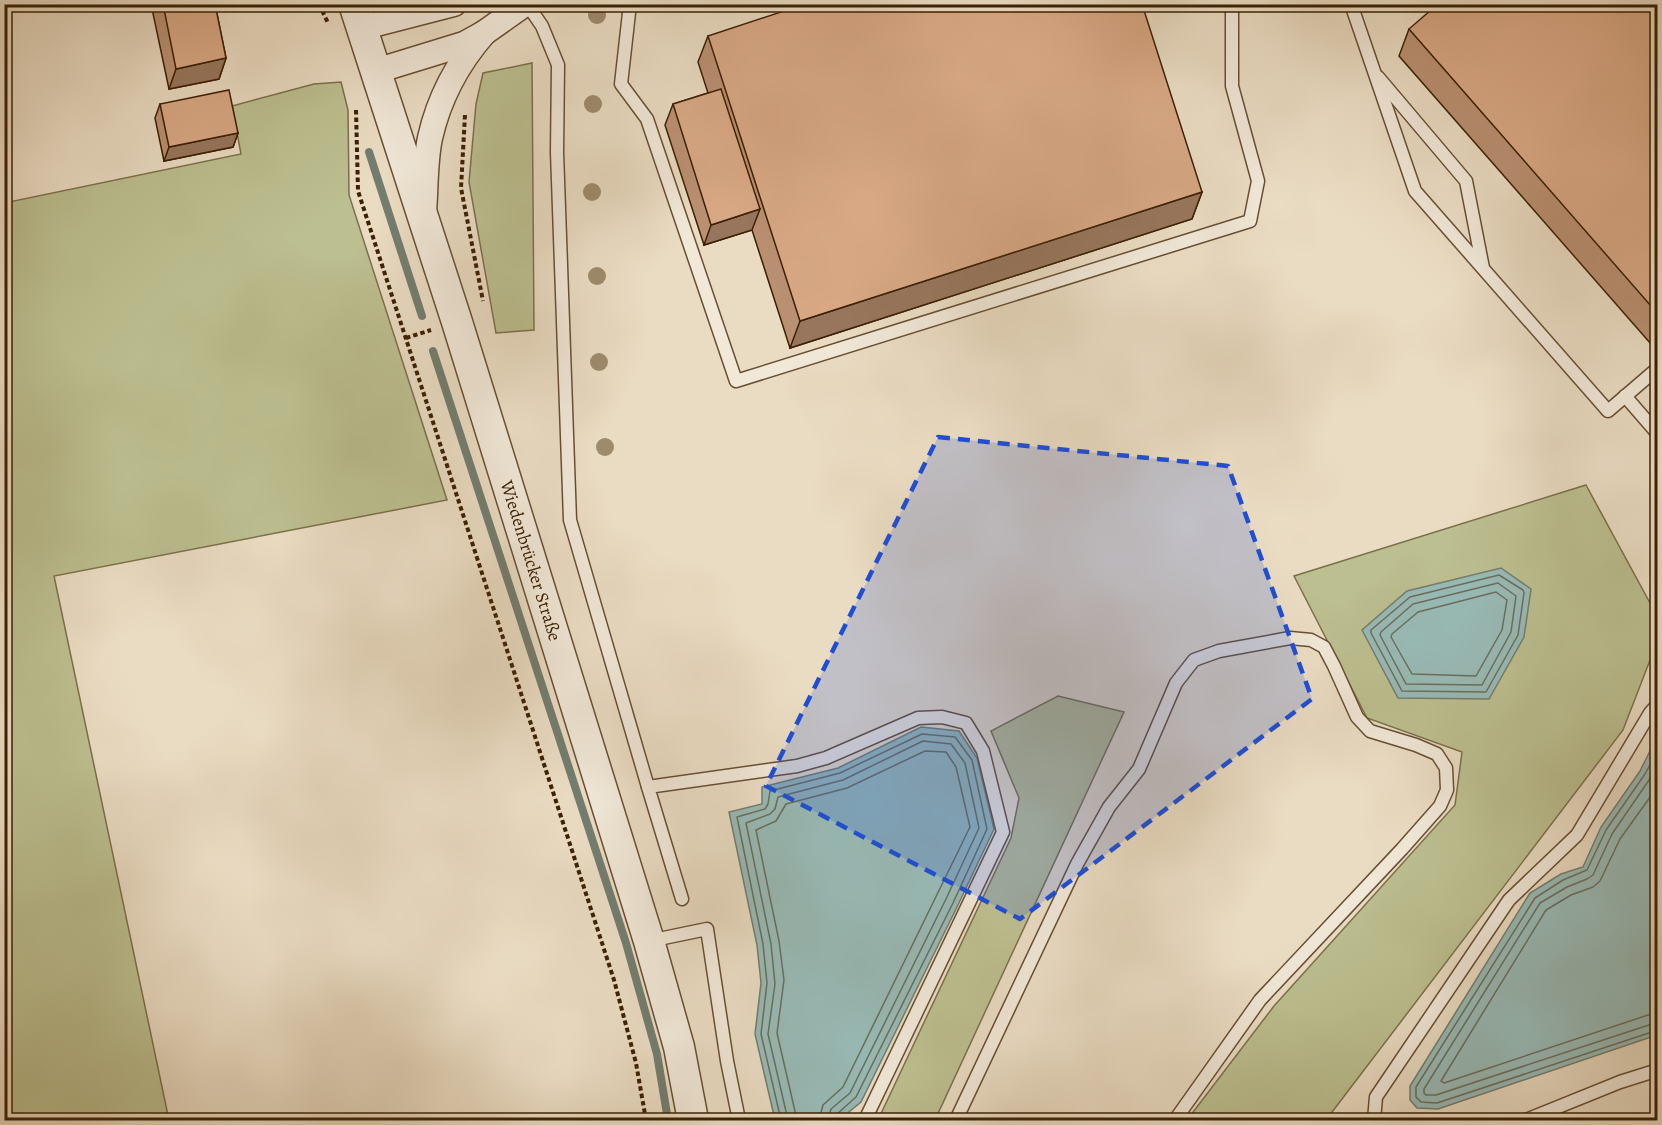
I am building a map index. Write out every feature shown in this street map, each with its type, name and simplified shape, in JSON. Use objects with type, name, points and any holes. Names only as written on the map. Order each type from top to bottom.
[{"type":"street","points":[[358,16],[454,4]]},
{"type":"street","points":[[376,71],[464,44],[526,4]]},
{"type":"street","name":"Wiedenbrücker Straße","points":[[358,16],[457,322],[649,941],[679,1047],[693,1120]]},
{"type":"street","points":[[423,217],[430,139],[448,85],[465,55],[484,33]]},
{"type":"lane","points":[[526,4],[542,26],[558,64],[557,152],[570,520],[682,899]]},
{"type":"lane","points":[[630,4],[621,84],[646,119],[736,381],[1250,221],[1258,181],[1232,86],[1232,4]]},
{"type":"lane","points":[[1351,4],[1414,191],[1608,411],[1658,368]]},
{"type":"lane","points":[[1373,71],[1466,181],[1483,268]]},
{"type":"lane","points":[[1625,396],[1658,434]]},
{"type":"lane","points":[[956,1120],[1077,864],[1109,807],[1139,769],[1176,683],[1194,660],[1219,651],[1290,638],[1311,640],[1324,647],[1357,717],[1370,731],[1437,754],[1446,768],[1447,790],[1440,806],[1402,849],[1260,1000],[1175,1120]]},
{"type":"lane","points":[[1374,1120],[1376,1097],[1509,900],[1577,836],[1658,704]]},
{"type":"lane","points":[[648,787],[797,766],[826,758],[918,718],[942,717],[966,723],[983,751],[1003,832],[865,1120]]},
{"type":"lane","points":[[649,941],[707,930],[727,1061],[740,1120]]},
{"type":"lane","points":[[1526,1120],[1620,1082],[1658,1070]]},
{"type":"path","points":[[319,4],[332,33]]},
{"type":"path","points":[[406,338],[478,315],[483,302],[461,188],[465,104],[461,90],[448,85]]},
{"type":"path","points":[[356,106],[358,191],[614,980],[636,1064],[646,1120]]},
{"type":"highlighted area","points":[[938,437],[1228,466],[1312,699],[1020,919],[766,786]]},
{"type":"green space","points":[[532,63],[534,330],[496,333],[469,182],[476,104],[483,73]]},
{"type":"green space","points":[[341,82],[348,110],[349,195],[447,500],[54,576],[169,1120],[5,1120],[4,203],[241,154],[232,106],[314,84]]},
{"type":"green space","points":[[1586,485],[1657,616],[1657,642],[1623,730],[1326,1120],[1187,1120],[1274,1006],[1455,805],[1462,752],[1367,718],[1294,576]]},
{"type":"green space","points":[[1058,696],[1124,712],[935,1120],[878,1120],[1011,838],[1019,798],[991,731]]},
{"type":"water","points":[[1501,568],[1531,589],[1524,637],[1489,699],[1398,698],[1362,630],[1407,591]]},
{"type":"water","points":[[921,727],[959,731],[977,758],[994,829],[861,1102],[839,1120],[775,1120],[755,1034],[761,983],[757,945],[729,812],[762,804],[762,787],[838,768]]},
{"type":"water","points":[[1657,737],[1657,1035],[1438,1109],[1417,1108],[1410,1100],[1410,1086],[1530,893],[1561,874],[1583,867],[1601,827],[1640,771]]},
{"type":"building","points":[[163,4],[215,4],[226,58],[176,69]]},
{"type":"building","points":[[805,4],[1142,4],[1202,192],[800,321],[708,36]]},
{"type":"building","points":[[1438,4],[1658,4],[1658,314],[1409,29]]},
{"type":"building","points":[[721,89],[760,209],[711,225],[673,104]]},
{"type":"building","points":[[229,90],[238,133],[169,147],[160,104]]},
{"type":"waterway","points":[[369,152],[422,316]]},
{"type":"waterway","points":[[433,351],[626,943],[657,1054],[668,1120]]}]
